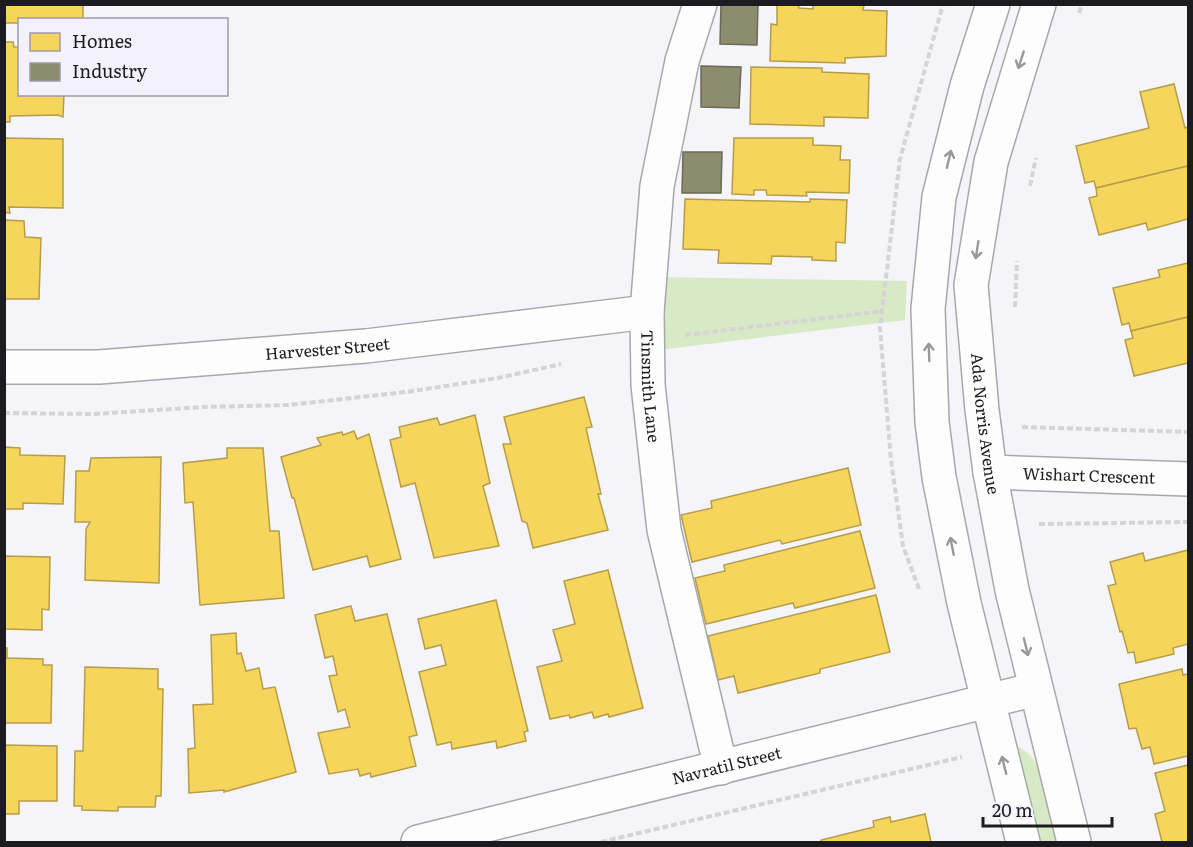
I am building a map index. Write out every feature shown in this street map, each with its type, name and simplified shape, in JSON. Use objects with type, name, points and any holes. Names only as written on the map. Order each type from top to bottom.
[{"type":"street","name":"Tinsmith Lane","points":[[700,4],[682,61],[657,186],[647,312],[648,385],[664,530],[721,768]]},
{"type":"street","points":[[993,4],[967,86],[939,197],[928,309],[932,422],[939,477],[964,603],[1023,843]]},
{"type":"street","name":"Ada Norris Avenue","points":[[1039,4],[991,162],[971,285],[990,472],[1012,590],[1074,843]]},
{"type":"street","name":"Harvester Street","points":[[4,367],[99,367],[366,346],[647,312]]},
{"type":"street","name":"Wishart Crescent","points":[[990,472],[1188,479]]},
{"type":"street","name":"Navratil Street","points":[[418,843],[1036,690]]},
{"type":"path","points":[[1029,190],[1036,157]]},
{"type":"path","points":[[1015,310],[1017,255]]},
{"type":"path","points":[[1020,416],[1021,427],[1188,432]]},
{"type":"path","points":[[1035,524],[1188,522]]},
{"type":"path","points":[[601,843],[963,756]]},
{"type":"green space","points":[[659,277],[907,281],[905,320],[658,350]]},
{"type":"green space","points":[[1015,746],[1027,753],[1041,771],[1059,842],[1035,842]]},
{"type":"building: Homes","points":[[4,4],[83,4],[83,18],[18,18],[18,23],[4,23]]},
{"type":"building: Homes","points":[[777,4],[798,4],[799,8],[813,9],[813,4],[864,5],[863,10],[887,11],[886,56],[845,58],[845,63],[770,61],[771,24],[777,25]]},
{"type":"building: Homes","points":[[4,42],[13,42],[14,47],[18,47],[18,96],[64,96],[63,117],[58,115],[10,116],[10,122],[4,122]]},
{"type":"building: Homes","points":[[751,67],[822,68],[822,72],[869,74],[868,118],[824,117],[824,126],[750,124]]},
{"type":"building: Homes","points":[[1174,84],[1185,128],[1188,127],[1188,166],[1096,188],[1094,181],[1085,183],[1076,146],[1149,128],[1140,92]]},
{"type":"building: Homes","points":[[4,138],[63,139],[63,208],[9,207],[10,213],[4,212]]},
{"type":"building: Homes","points":[[734,138],[813,138],[813,145],[841,146],[840,160],[850,160],[849,193],[806,192],[807,196],[767,195],[766,190],[754,190],[754,195],[732,194]]},
{"type":"building: Homes","points":[[1188,166],[1188,219],[1148,230],[1146,223],[1099,235],[1089,198],[1097,196],[1096,188]]},
{"type":"building: Homes","points":[[685,199],[810,202],[810,199],[847,200],[845,243],[836,242],[836,261],[812,260],[812,257],[772,256],[771,264],[718,263],[719,250],[683,249]]},
{"type":"building: Homes","points":[[4,220],[24,221],[25,237],[41,238],[39,299],[4,299]]},
{"type":"building: Homes","points":[[1188,263],[1188,317],[1131,331],[1129,323],[1122,325],[1113,288],[1160,277],[1158,270]]},
{"type":"building: Homes","points":[[1188,317],[1188,363],[1134,376],[1125,340],[1133,338],[1131,331]]},
{"type":"building: Homes","points":[[584,397],[592,427],[586,428],[601,494],[598,494],[608,530],[533,548],[527,523],[522,521],[503,444],[511,444],[504,417]]},
{"type":"building: Homes","points":[[475,415],[490,483],[483,486],[499,546],[434,558],[415,483],[401,487],[390,440],[401,437],[399,427],[437,418],[440,425]]},
{"type":"building: Homes","points":[[354,431],[357,439],[369,434],[401,559],[370,567],[367,556],[313,570],[281,457],[321,445],[317,438],[342,432],[343,435]]},
{"type":"building: Homes","points":[[4,447],[20,448],[20,455],[65,456],[63,504],[23,503],[23,509],[4,509]]},
{"type":"building: Homes","points":[[227,448],[263,448],[270,531],[279,531],[284,598],[200,605],[193,502],[185,503],[183,463],[227,458]]},
{"type":"building: Homes","points":[[161,457],[159,583],[85,580],[86,529],[90,522],[75,522],[76,471],[89,471],[91,458]]},
{"type":"building: Homes","points":[[848,468],[861,525],[782,544],[780,540],[692,562],[681,515],[712,508],[711,501]]},
{"type":"building: Homes","points":[[860,531],[875,588],[795,608],[793,603],[706,624],[695,578],[725,571],[724,565]]},
{"type":"building: Homes","points":[[1188,550],[1188,644],[1173,648],[1174,654],[1136,663],[1134,652],[1128,653],[1122,631],[1120,632],[1108,586],[1116,584],[1110,562],[1143,553],[1145,561]]},
{"type":"building: Homes","points":[[4,556],[50,557],[49,610],[42,609],[42,630],[4,629]]},
{"type":"building: Homes","points":[[608,570],[643,708],[609,717],[608,714],[594,718],[592,712],[570,718],[569,715],[550,719],[537,667],[562,661],[553,630],[575,624],[564,581]]},
{"type":"building: Homes","points":[[876,595],[890,652],[820,669],[820,673],[738,693],[734,676],[718,680],[708,636]]},
{"type":"building: Homes","points":[[496,600],[528,731],[524,732],[526,741],[497,748],[496,741],[452,749],[451,742],[437,745],[419,672],[446,665],[441,645],[425,649],[418,619]]},
{"type":"building: Homes","points":[[351,606],[355,621],[387,614],[417,735],[409,737],[416,766],[371,777],[370,773],[360,776],[358,769],[329,774],[318,733],[350,727],[345,709],[338,712],[329,676],[337,675],[333,656],[325,658],[315,615]]},
{"type":"building: Homes","points":[[236,633],[237,654],[241,653],[246,671],[259,668],[263,689],[275,687],[296,772],[224,792],[224,790],[189,793],[188,749],[195,748],[193,705],[213,704],[211,635]]},
{"type":"building: Homes","points":[[4,648],[7,648],[7,658],[43,659],[43,665],[52,665],[51,723],[4,723]]},
{"type":"building: Homes","points":[[85,667],[158,669],[158,689],[163,689],[161,796],[156,796],[155,807],[118,807],[118,811],[82,810],[82,806],[74,806],[75,751],[83,751]]},
{"type":"building: Homes","points":[[1182,669],[1183,675],[1188,674],[1188,756],[1154,764],[1150,747],[1142,749],[1136,728],[1129,729],[1119,684]]},
{"type":"building: Homes","points":[[4,745],[57,746],[57,801],[19,801],[19,814],[4,814]]},
{"type":"building: Homes","points":[[1188,765],[1188,842],[1162,842],[1155,814],[1165,811],[1155,773]]},
{"type":"building: Homes","points":[[925,814],[931,842],[821,842],[821,840],[874,827],[873,821],[890,817],[891,822]]},
{"type":"building: Industry","points":[[721,4],[758,4],[757,45],[720,44]]},
{"type":"building: Industry","points":[[701,66],[741,67],[739,108],[701,107]]},
{"type":"building: Industry","points":[[683,152],[722,152],[721,193],[682,193]]}]
